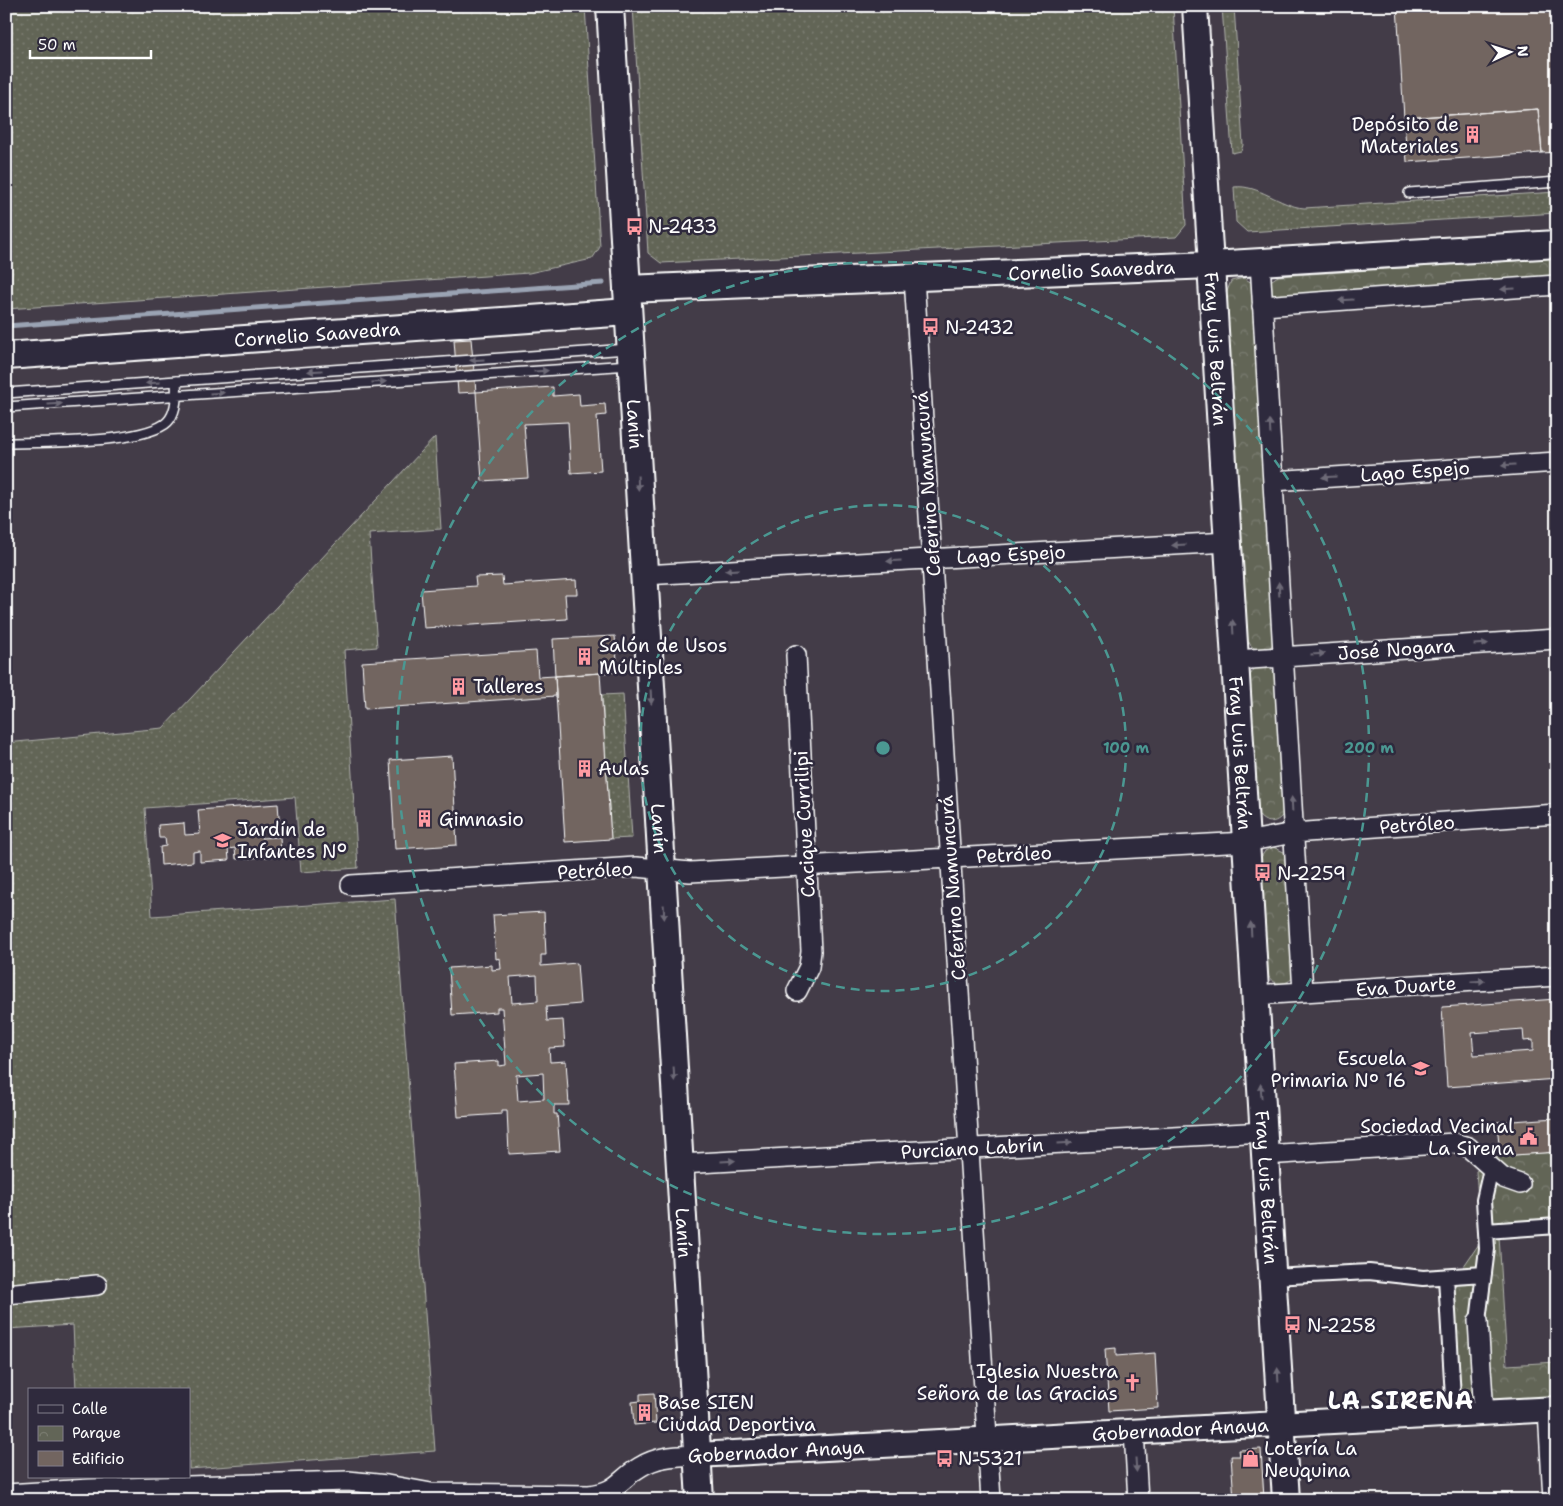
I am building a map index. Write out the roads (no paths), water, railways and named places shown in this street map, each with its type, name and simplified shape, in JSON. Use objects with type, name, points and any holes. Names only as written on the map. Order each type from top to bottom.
[{"type":"main road","name":"Lanín","points":[[610,6],[700,1500]]},
{"type":"main road","name":"Cornelio Saavedra","points":[[6,356],[627,300],[914,277],[1211,265],[1557,244]]},
{"type":"main road","name":"Fray Luis Beltrán","points":[[1211,265],[1286,1500]]},
{"type":"street","name":"Fray Luis Beltrán","points":[[1195,6],[1211,265]]},
{"type":"street","points":[[1260,262],[1303,992]]},
{"type":"street","name":"Ceferino Namuncurá","points":[[914,277],[991,1500]]},
{"type":"street","points":[[1262,306],[1557,285]]},
{"type":"street","name":"Lago Espejo","points":[[1273,481],[1557,462]]},
{"type":"street","name":"Lago Espejo","points":[[644,575],[1228,542]]},
{"type":"street","name":"José Nogara","points":[[1235,660],[1557,639]]},
{"type":"street","name":"Cacique Currilipi","points":[[796,655],[811,958],[797,991]]},
{"type":"street","name":"Petróleo","points":[[351,885],[636,867],[690,872],[1246,842],[1293,832],[1557,814]]},
{"type":"street","name":"Eva Duarte","points":[[1255,995],[1557,976]]},
{"type":"street","name":"Purciano Labrín","points":[[680,1164],[968,1148],[1455,1143],[1468,1147],[1503,1178],[1520,1184]]},
{"type":"street","points":[[1484,1414],[1478,1321],[1487,1249],[1484,1195],[1491,1169]]},
{"type":"street","points":[[1486,1231],[1557,1226]]},
{"type":"street","points":[[1272,1277],[1369,1272],[1423,1278],[1484,1274]]},
{"type":"street","points":[[1446,1277],[1454,1415]]},
{"type":"street","points":[[6,1294],[97,1285]]},
{"type":"street","points":[[1552,1410],[1553,1500]]},
{"type":"street","name":"Gobernador Anaya","points":[[6,1494],[108,1488],[348,1481],[387,1485],[431,1493],[589,1495],[610,1490],[620,1492],[638,1468],[650,1462],[673,1457],[1134,1430],[1552,1410]]},
{"type":"street","points":[[1134,1430],[1138,1500]]},
{"type":"lane","points":[[1410,193],[1557,182]]},
{"type":"lane","points":[[6,393],[176,381],[631,357]]},
{"type":"lane","points":[[6,408],[177,396],[631,357]]},
{"type":"lane","points":[[6,443],[139,435],[166,423],[173,413],[177,396],[176,381]]},
{"type":"waterway","points":[[6,326],[603,283]]},
{"type":"place","name":"Depósito de Materiales","points":[[1473,135]]},
{"type":"place","name":"N-2433","points":[[634,226]]},
{"type":"place","name":"N-2432","points":[[931,327]]},
{"type":"place","name":"Salón de Usos Múltiples","points":[[585,656]]},
{"type":"place","name":"Talleres","points":[[459,686]]},
{"type":"place","name":"Aulas","points":[[584,768]]},
{"type":"place","name":"Gimnasio","points":[[425,819]]},
{"type":"place","name":"Jardín de Infantes N°","points":[[223,840]]},
{"type":"place","name":"N-2259","points":[[1263,873]]},
{"type":"place","name":"Escuela Primaria Nº 16","points":[[1420,1069]]},
{"type":"place","name":"Sociedad Vecinal La Sirena","points":[[1528,1137]]},
{"type":"place","name":"N-2258","points":[[1293,1325]]},
{"type":"place","name":"Iglesia Nuestra Señora de las Gracias","points":[[1132,1382]]},
{"type":"place","name":"Base SIEN Ciudad Deportiva","points":[[644,1413]]},
{"type":"place","name":"N-5321","points":[[944,1458]]},
{"type":"place","name":"Lotería La Neuquina","points":[[1250,1459]]},
{"type":"district","name":"LA SIRENA","points":[[1401,1401]]}]
